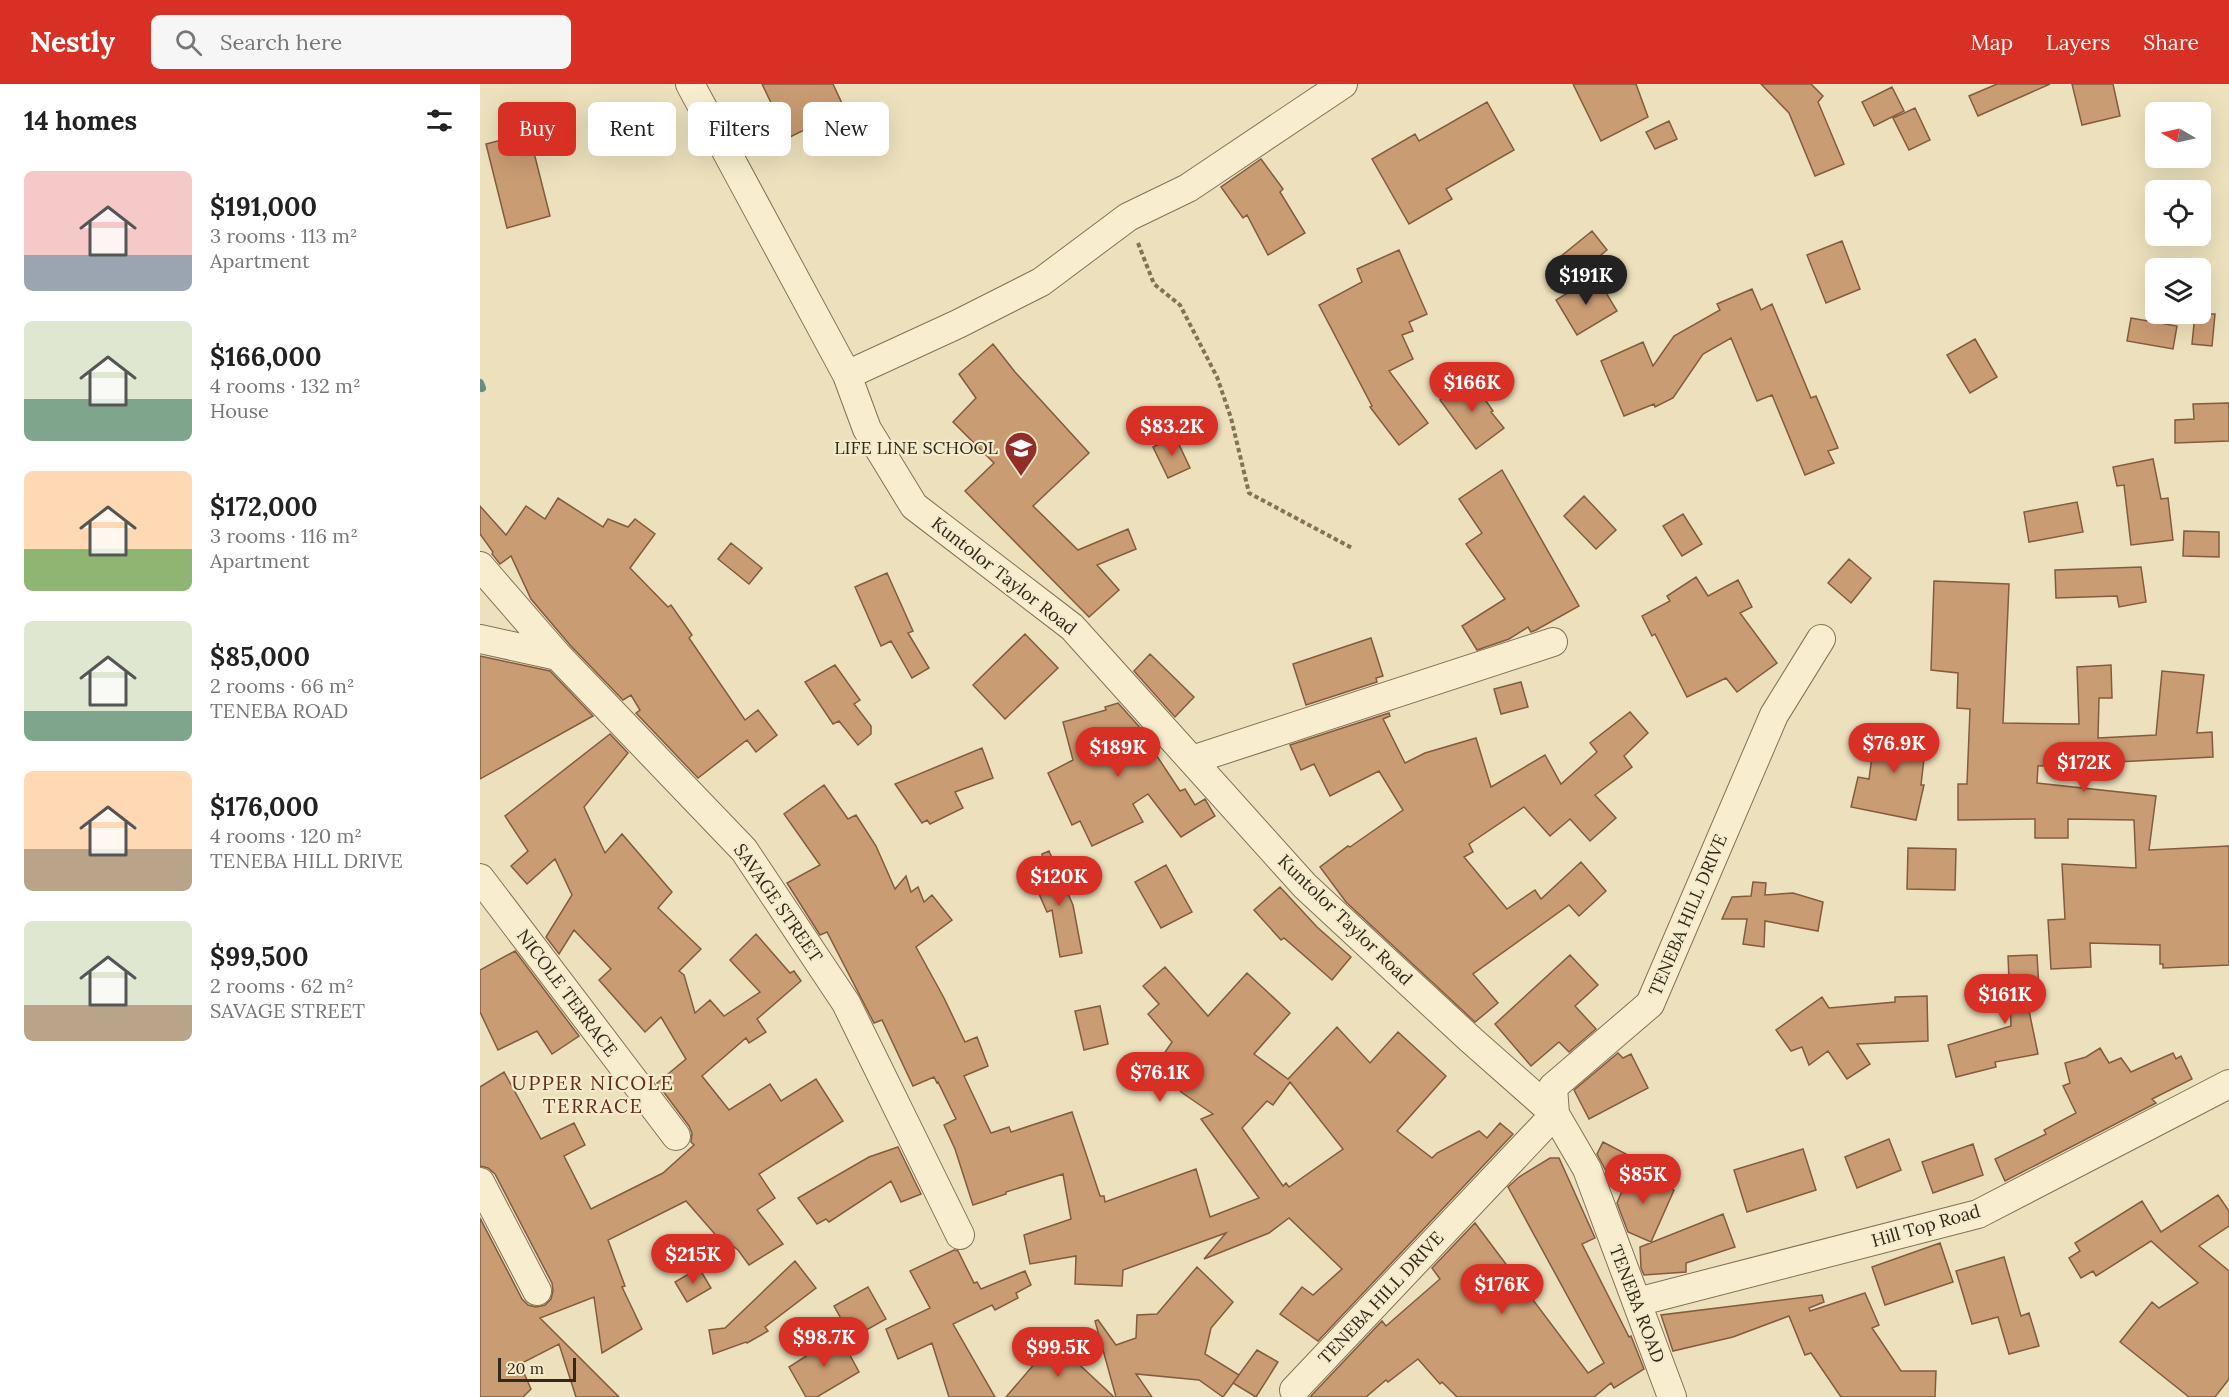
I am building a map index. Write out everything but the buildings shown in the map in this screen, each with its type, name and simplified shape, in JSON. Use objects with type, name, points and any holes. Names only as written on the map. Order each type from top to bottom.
[{"type":"street","name":"Kuntolor Taylor Road","points":[[690,84],[847,375],[867,429],[914,506],[1072,627],[1305,886],[1470,1039],[1555,1114]]},
{"type":"street","points":[[847,375],[958,324],[1041,282],[1128,217],[1188,188],[1342,84]]},
{"type":"street","name":"SAVAGE STREET","points":[[480,566],[558,656],[744,850],[846,1003],[960,1235]]},
{"type":"street","points":[[480,639],[558,656]]},
{"type":"street","name":"TENEBA HILL DRIVE","points":[[1294,1390],[1555,1114],[1553,1087],[1650,1004],[1774,715],[1821,639]]},
{"type":"street","points":[[1192,760],[1553,642]]},
{"type":"street","name":"NICOLE TERRACE","points":[[480,878],[675,1136]]},
{"type":"street","name":"Hill Top Road","points":[[1637,1302],[1978,1214],[2229,1084]]},
{"type":"street","name":"TENEBA ROAD","points":[[1555,1114],[1587,1170],[1672,1397]]},
{"type":"street","points":[[480,1182],[537,1292]]},
{"type":"path","points":[[1128,217],[1155,284],[1180,305],[1217,377],[1232,418],[1249,493],[1352,548]]},
{"type":"waterway","points":[[480,383],[482,388]]},
{"type":"place","name":"LIFE LINE SCHOOL","points":[[1021,477]]},
{"type":"district","name":"UPPER NICOLE TERRACE","points":[[593,1094]]}]
